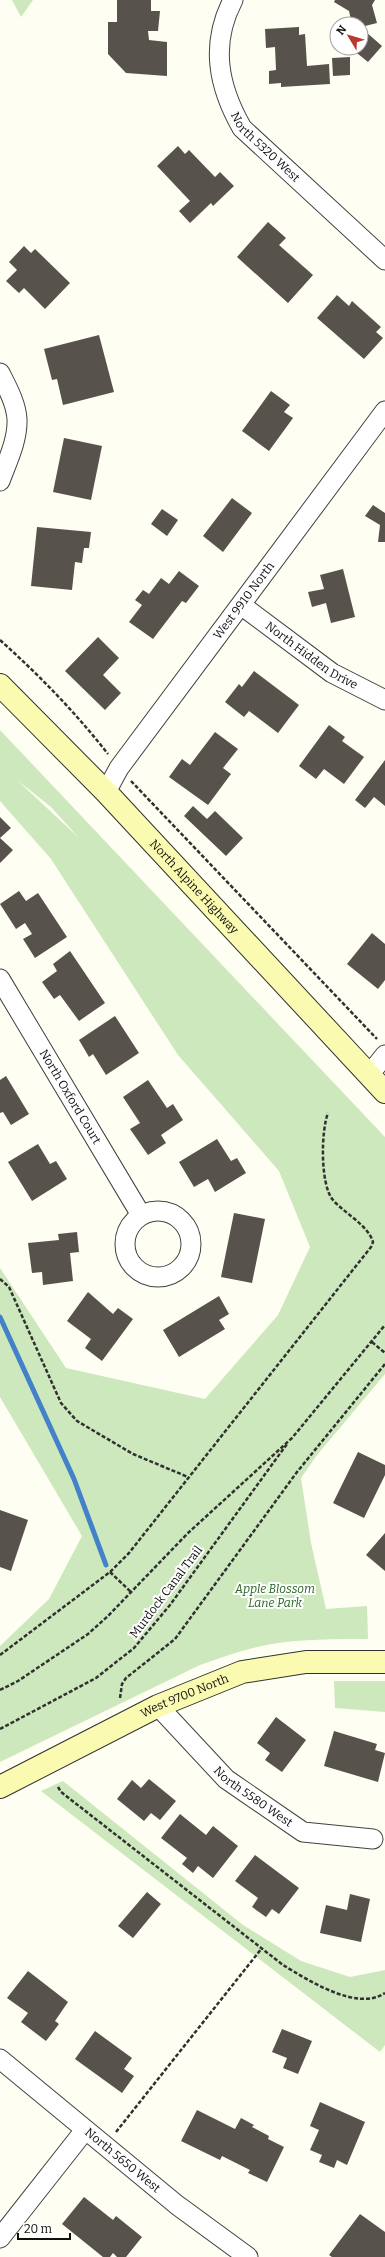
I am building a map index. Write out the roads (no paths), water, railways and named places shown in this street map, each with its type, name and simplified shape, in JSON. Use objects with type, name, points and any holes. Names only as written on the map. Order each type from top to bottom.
[{"type":"main road","name":"North Alpine Highway","points":[[0,685],[106,792],[385,1092]]},
{"type":"main road","name":"West 9700 North","points":[[0,1787],[158,1706],[242,1672],[306,1662],[385,1662]]},
{"type":"street","name":"North 5320 West","points":[[233,0],[224,23],[219,61],[222,84],[230,107],[242,128],[385,260]]},
{"type":"street","points":[[0,373],[11,395],[17,419],[12,450],[0,481]]},
{"type":"street","name":"West 9910 North","points":[[106,792],[119,768],[385,411]]},
{"type":"street","name":"North Hidden Drive","points":[[241,605],[332,673],[385,700]]},
{"type":"street","name":"North Oxford Court","points":[[0,979],[141,1215]]},
{"type":"street","points":[[369,1075],[383,1048]]},
{"type":"street","name":"North 5580 West","points":[[158,1706],[226,1778],[303,1832],[373,1839]]},
{"type":"street","name":"North 5650 West","points":[[0,2060],[177,2205],[248,2257]]},
{"type":"street","points":[[0,2238],[85,2130]]},
{"type":"waterway","points":[[0,1317],[74,1479],[106,1565]]},
{"type":"park label","name":"Apple Blossom Lane Park","points":[[275,1596]]}]
